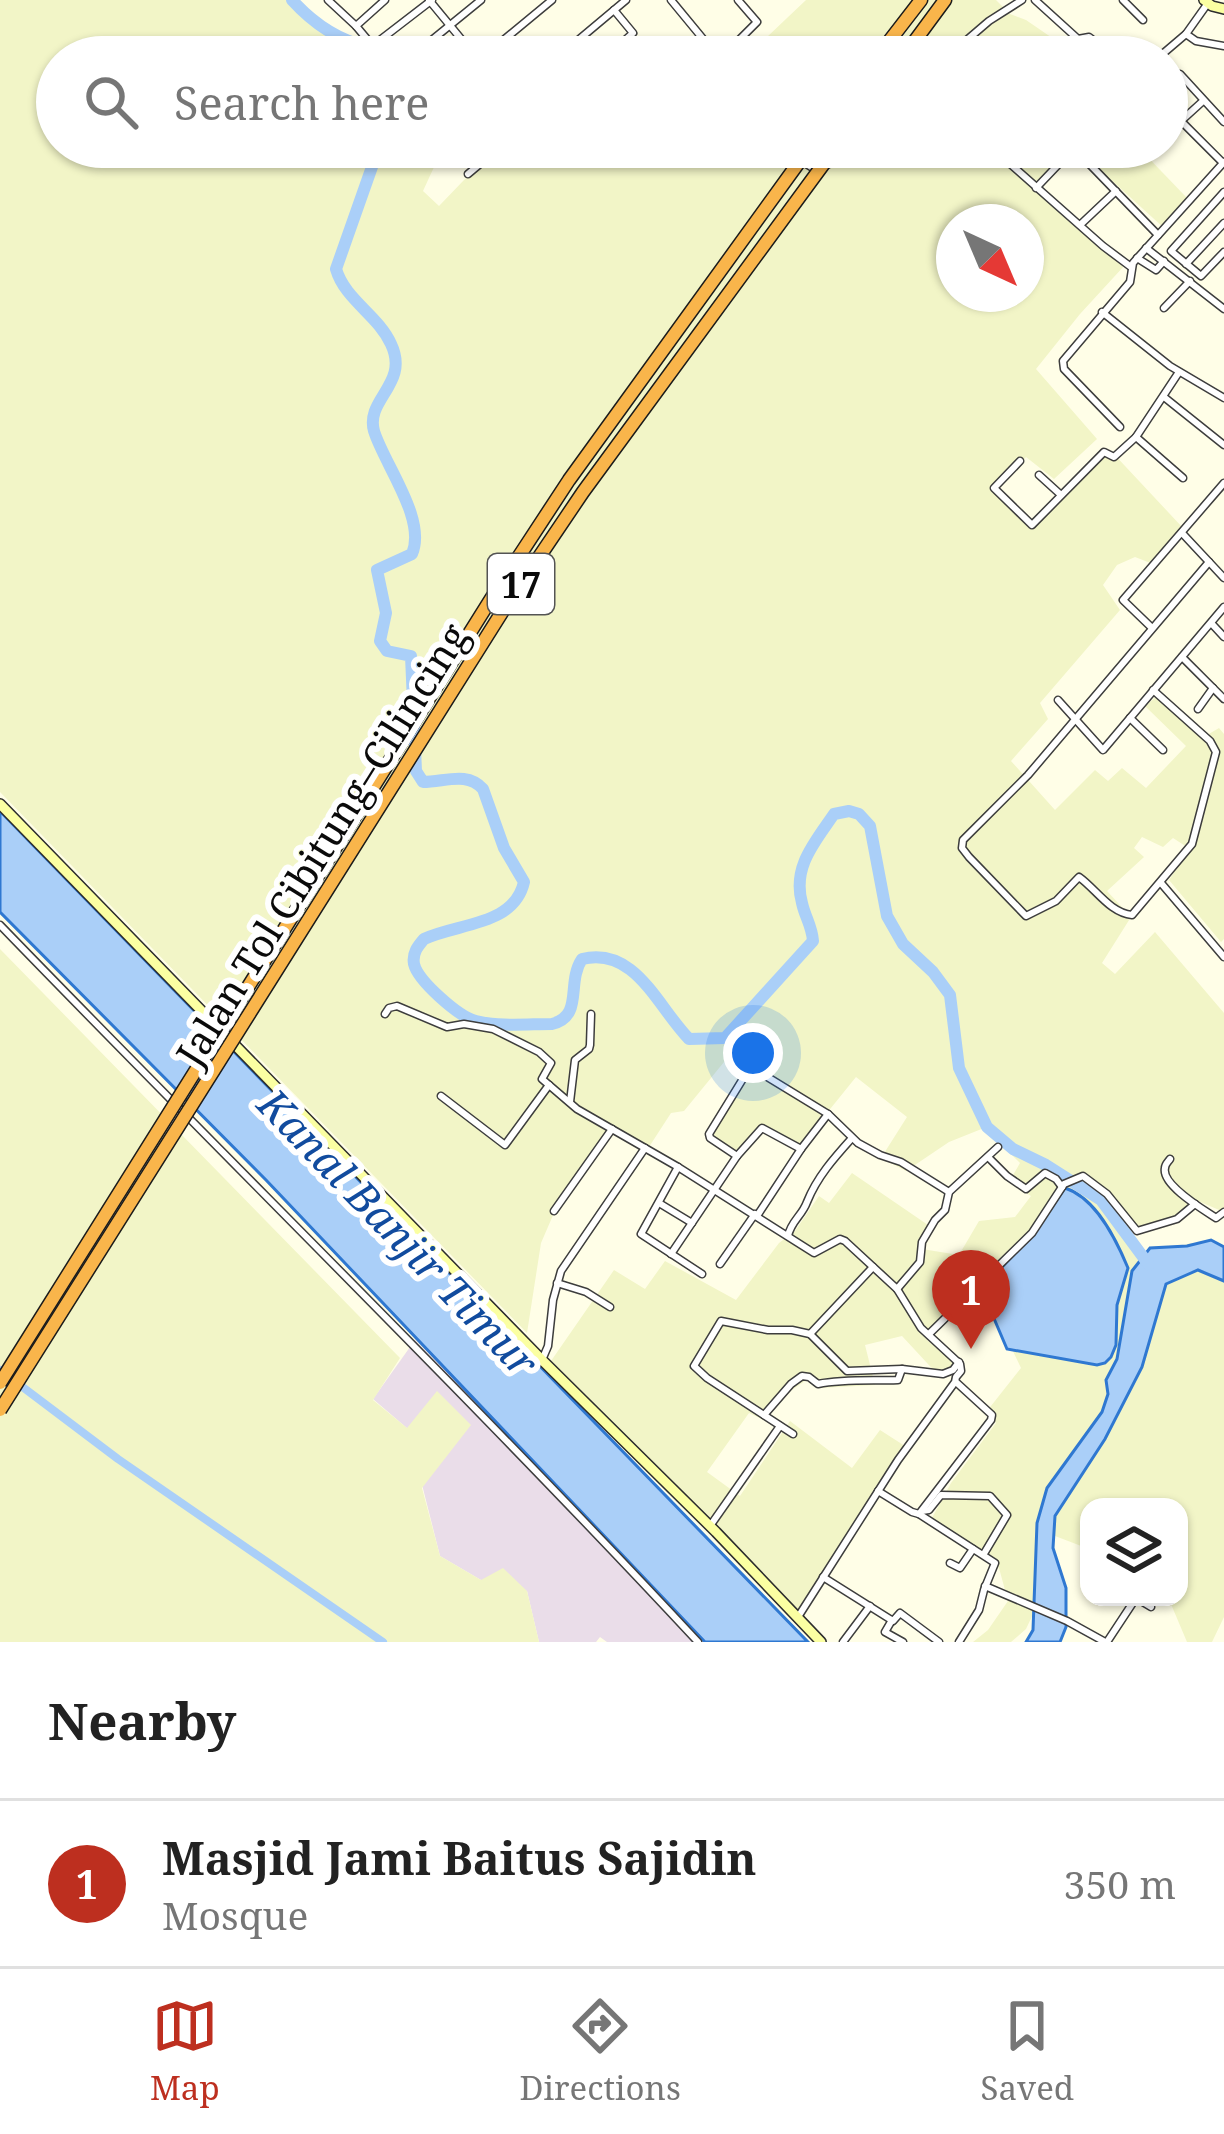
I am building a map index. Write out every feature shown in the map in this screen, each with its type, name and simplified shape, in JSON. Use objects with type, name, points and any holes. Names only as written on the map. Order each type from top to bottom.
[{"type":"highway","points":[[893,36],[920,0]]},
{"type":"highway","points":[[918,36],[945,0]]},
{"type":"highway","name":"Jalan Tol Cibitung–Cilincing","points":[[0,1383],[491,599],[569,480],[795,168]]},
{"type":"highway","name":"Jalan Tol Cibitung–Cilincing","points":[[0,1409],[504,609],[583,492],[821,168]]},
{"type":"street","points":[[356,26],[386,0]]},
{"type":"street","points":[[385,36],[430,0],[460,36]]},
{"type":"street","points":[[437,36],[481,0]]},
{"type":"street","points":[[507,36],[552,0]]},
{"type":"street","points":[[583,36],[626,0]]},
{"type":"street","points":[[671,0],[702,36]]},
{"type":"street","points":[[738,0],[757,22],[742,36]]},
{"type":"street","points":[[972,36],[1022,0]]},
{"type":"street","points":[[1035,0],[1075,36]]},
{"type":"street","points":[[1123,0],[1143,20]]},
{"type":"street","points":[[331,1],[363,36]]},
{"type":"street","points":[[1184,36],[1206,2],[1224,9]]},
{"type":"street","points":[[614,10],[633,32],[629,36]]},
{"type":"street","points":[[1186,34],[1224,46]]},
{"type":"street","points":[[1188,84],[1224,122]]},
{"type":"street","points":[[1188,114],[1202,101]]},
{"type":"street","points":[[1120,428],[1062,366],[1132,278],[1131,267],[1137,258],[1223,165],[1188,129]]},
{"type":"street","points":[[468,174],[475,168]]},
{"type":"street","points":[[1014,168],[1131,267]]},
{"type":"street","points":[[1036,188],[1056,168]]},
{"type":"street","points":[[1094,168],[1171,251],[1202,276],[1224,252]]},
{"type":"street","points":[[1080,225],[1116,191]]},
{"type":"street","points":[[1171,251],[1224,192]]},
{"type":"street","points":[[1186,264],[1224,223]]},
{"type":"street","points":[[1146,248],[1224,309]]},
{"type":"street","points":[[1137,258],[1156,270],[1164,261]]},
{"type":"street","points":[[1164,308],[1190,281]]},
{"type":"street","points":[[1102,313],[1179,372],[1224,398]]},
{"type":"street","points":[[1020,460],[994,488],[1030,524],[1104,452],[1114,458],[1136,437],[1179,372]]},
{"type":"street","points":[[1163,396],[1224,445]]},
{"type":"street","points":[[1136,437],[1183,478]]},
{"type":"street","points":[[1039,475],[1061,495]]},
{"type":"street","points":[[1153,628],[1123,601],[1224,482]]},
{"type":"street","points":[[1182,533],[1224,578]]},
{"type":"street","points":[[1153,690],[1210,741],[1216,752],[1192,844],[1129,916],[1112,908],[1079,877],[1056,901],[1024,914],[962,848],[963,840],[1019,783],[1209,562]]},
{"type":"street","points":[[1058,700],[1103,750],[1224,607]]},
{"type":"street","points":[[1212,624],[1224,637]]},
{"type":"street","points":[[1182,657],[1224,699]]},
{"type":"street","points":[[1198,709],[1213,688]]},
{"type":"street","points":[[1130,718],[1163,750]]},
{"type":"street","points":[[0,805],[821,1642]]},
{"type":"street","points":[[1162,883],[1224,957]]},
{"type":"street","points":[[0,925],[427,1358],[698,1642]]},
{"type":"street","points":[[385,1014],[397,1006],[447,1027],[464,1024],[494,1029],[549,1059],[542,1077],[577,1109],[815,1254],[843,1240],[897,1288],[921,1328],[959,1362],[962,1369],[956,1382],[878,1491],[798,1617]]},
{"type":"street","points":[[570,1102],[575,1060],[590,1045],[590,1014]]},
{"type":"street","points":[[738,1034],[737,1047],[752,1064],[828,1114],[852,1138],[949,1192]]},
{"type":"street","points":[[737,1156],[709,1134],[752,1064]]},
{"type":"street","points":[[441,1096],[505,1145],[549,1085]]},
{"type":"street","points":[[720,1264],[828,1114]]},
{"type":"street","points":[[671,1254],[737,1156],[762,1128],[801,1149]]},
{"type":"street","points":[[554,1211],[612,1129]]},
{"type":"street","points":[[788,1236],[814,1184],[852,1138]]},
{"type":"street","points":[[542,1360],[557,1283],[570,1255],[645,1148]]},
{"type":"street","points":[[897,1288],[920,1262],[922,1242],[945,1210],[949,1192],[998,1148]]},
{"type":"street","points":[[988,1157],[1026,1189],[1046,1174],[1066,1184]]},
{"type":"street","points":[[1170,1159],[1165,1175],[1216,1219],[1224,1212]]},
{"type":"street","points":[[678,1167],[641,1234],[702,1274]]},
{"type":"street","points":[[929,1334],[1032,1233],[1066,1184],[1085,1177],[1102,1189],[1137,1231],[1177,1219],[1195,1204]]},
{"type":"street","points":[[658,1202],[692,1223]]},
{"type":"street","points":[[810,1334],[874,1266]]},
{"type":"street","points":[[557,1283],[586,1292],[610,1307]]},
{"type":"street","points":[[793,1434],[707,1378],[693,1363],[721,1321],[810,1334],[847,1371],[943,1374],[959,1362]]},
{"type":"street","points":[[764,1415],[802,1376],[818,1384],[860,1383],[898,1380],[902,1370]]},
{"type":"street","points":[[920,1512],[992,1417],[956,1382]]},
{"type":"street","points":[[710,1526],[780,1426]]},
{"type":"street","points":[[878,1491],[912,1513],[929,1510],[941,1495],[992,1498],[1007,1515],[985,1552]]},
{"type":"street","points":[[920,1512],[995,1563],[980,1610],[959,1642]]},
{"type":"street","points":[[950,1563],[959,1568],[973,1549]]},
{"type":"street","points":[[823,1577],[892,1620]]},
{"type":"street","points":[[985,1586],[1106,1642],[1136,1598],[1151,1607]]},
{"type":"street","points":[[843,1642],[870,1606]]},
{"type":"street","points":[[903,1642],[885,1632],[900,1613],[939,1642]]},
{"type":"shaded area","points":[[415,1340],[705,1642],[607,1642],[600,1637],[596,1642],[539,1642],[527,1591],[481,1580],[440,1556],[408,1429],[373,1399]]},
{"type":"green space","points":[[0,0],[288,0],[316,28],[331,36],[36,36],[36,168],[434,168],[423,191],[439,206],[478,168],[1053,168],[1033,189],[1125,265],[1036,369],[1097,439],[1054,479],[1026,457],[994,492],[1030,529],[1111,451],[1183,528],[1153,564],[1135,557],[1117,565],[1103,585],[1120,610],[1040,703],[1048,719],[1011,761],[1055,810],[1095,770],[1108,781],[1122,768],[1146,788],[1186,746],[1145,706],[1157,696],[1202,738],[1219,728],[1224,734],[1224,939],[1221,942],[1169,880],[1190,849],[1173,838],[1163,847],[1142,837],[1134,848],[1144,857],[1107,891],[1131,917],[1102,963],[1115,974],[1155,932],[1224,1013],[1224,1212],[1198,1201],[1178,1217],[1127,1231],[1142,1257],[1191,1243],[1224,1248],[1224,1617],[1212,1642],[1187,1642],[1172,1606],[1188,1606],[1188,1498],[1080,1498],[1080,1546],[1042,1531],[1035,1610],[1026,1629],[1011,1642],[973,1642],[988,1630],[1008,1601],[999,1568],[932,1518],[951,1483],[996,1423],[987,1411],[1021,1368],[981,1284],[927,1340],[958,1366],[950,1376],[940,1377],[902,1336],[865,1345],[875,1385],[820,1388],[808,1379],[783,1396],[764,1420],[749,1413],[707,1472],[740,1496],[790,1421],[852,1468],[880,1430],[908,1448],[800,1614],[551,1361],[614,1270],[645,1289],[665,1261],[736,1300],[819,1196],[829,1203],[852,1173],[928,1225],[922,1249],[959,1255],[979,1221],[1015,1217],[1031,1196],[1009,1182],[1020,1163],[984,1128],[949,1142],[906,1171],[881,1158],[907,1117],[856,1077],[797,1150],[757,1130],[737,1157],[707,1136],[760,1053],[742,1040],[684,1111],[671,1113],[647,1150],[611,1133],[557,1206],[541,1243],[527,1333],[0,792]]},
{"type":"green space","points":[[806,0],[996,0],[1010,14],[1049,36],[768,36]]},
{"type":"green space","points":[[1098,168],[1158,168],[1187,198],[1164,228]]},
{"type":"green space","points":[[0,949],[400,1358],[373,1400],[407,1428],[437,1391],[471,1425],[422,1488],[440,1556],[481,1580],[503,1568],[527,1591],[539,1642],[0,1642]]},
{"type":"water","name":"Kanal Banjir Timur","points":[[0,811],[808,1642],[705,1642],[266,1180],[0,912]]},
{"type":"water","points":[[1065,1188],[1095,1210],[1128,1268],[1117,1305],[1116,1345],[1111,1357],[1097,1365],[1007,1349],[984,1295],[984,1286],[1034,1233]]},
{"type":"water","points":[[1211,1240],[1224,1247],[1224,1281],[1198,1270],[1166,1284],[1142,1367],[1105,1439],[1055,1516],[1053,1548],[1066,1588],[1066,1627],[1060,1642],[1026,1642],[1033,1630],[1037,1523],[1047,1488],[1102,1412],[1108,1394],[1106,1380],[1117,1359],[1132,1271],[1150,1248]]},
{"type":"waterway","points":[[292,0],[338,36]]},
{"type":"waterway","points":[[372,168],[336,269],[347,290],[385,334],[395,358],[392,381],[373,420],[374,431],[409,508],[415,540],[412,554],[377,570],[386,613],[380,641],[387,651],[411,656],[416,771],[423,782],[463,779],[483,789],[504,848],[524,882],[518,896],[497,915],[424,939],[414,956],[423,980],[476,1021],[552,1024],[568,1014],[582,959],[601,957],[631,970],[689,1039],[725,1038],[813,941],[800,890],[803,866],[834,814],[859,814],[870,826],[887,916],[903,944],[950,995],[959,1068],[987,1127],[1013,1149],[1101,1200],[1149,1265]]},
{"type":"waterway","points":[[0,1370],[118,1459],[383,1642]]},
{"type":"place","name":"Masjid Jami Baitus Sajidin","points":[[971,1349]]}]
